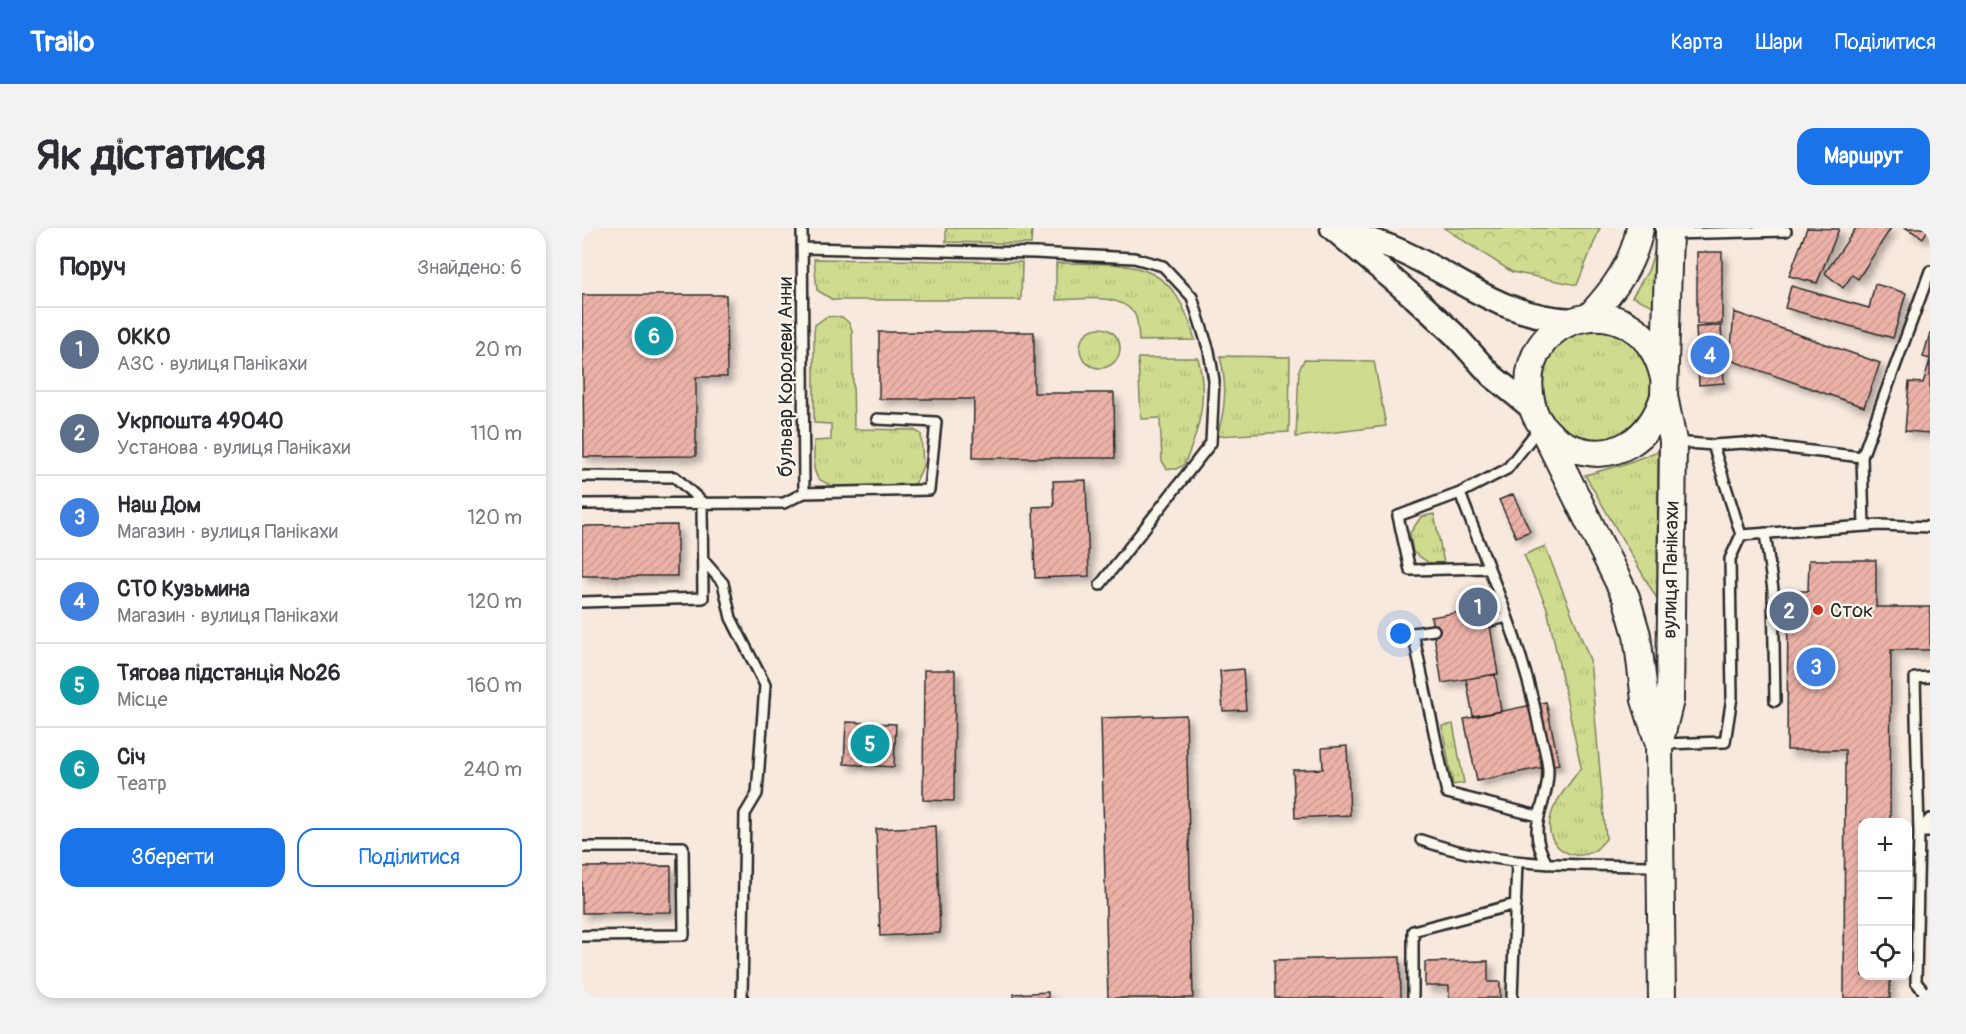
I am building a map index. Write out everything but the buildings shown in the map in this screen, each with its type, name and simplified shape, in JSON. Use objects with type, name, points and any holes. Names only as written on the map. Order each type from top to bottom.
[{"type":"main road","points":[[1640,228],[1637,245],[1626,271],[1614,290],[1581,318],[1558,328],[1544,340],[1534,356],[1529,373],[1528,391],[1537,417],[1554,438],[1585,452],[1603,452],[1621,448],[1636,440],[1649,428],[1659,413],[1664,387],[1669,231]]},
{"type":"main road","points":[[1581,318],[1607,317],[1624,322],[1639,331],[1652,344],[1660,360],[1664,387]]},
{"type":"main road","name":"вулиця Панікахи","points":[[1662,998],[1659,744],[1670,700],[1673,441],[1664,387]]},
{"type":"main road","name":"вулиця Панікахи","points":[[1537,417],[1626,597],[1637,635],[1645,700],[1659,744]]},
{"type":"street","name":"вулиця Панікахи","points":[[1331,228],[1392,247],[1514,310],[1544,319],[1581,318]]},
{"type":"street","name":"вулиця Панікахи","points":[[1331,228],[1415,298],[1455,335],[1491,375],[1537,417]]},
{"type":"lane","name":"бульвар Королеви Анни","points":[[582,504],[784,503],[804,493],[802,228]]},
{"type":"lane","points":[[1669,231],[1786,231]]},
{"type":"lane","points":[[802,248],[1035,253],[1134,258],[1163,266],[1192,297],[1209,351],[1214,380],[1212,442],[1100,585]]},
{"type":"lane","points":[[1864,526],[1862,457],[1930,271]]},
{"type":"lane","points":[[1489,568],[1410,570],[1398,516],[1460,493],[1507,469],[1537,417]]},
{"type":"lane","points":[[804,493],[929,490],[936,422],[877,418]]},
{"type":"lane","points":[[1673,441],[1713,445],[1744,443],[1862,457]]},
{"type":"lane","points":[[1659,744],[1725,742],[1732,697],[1730,559],[1741,535],[1713,445]]},
{"type":"lane","points":[[582,476],[675,477],[702,502],[704,561],[703,598],[582,602]]},
{"type":"lane","points":[[1460,493],[1507,617],[1533,698],[1548,772],[1538,816],[1537,846],[1548,864]]},
{"type":"lane","points":[[1741,535],[1864,526],[1930,527]]},
{"type":"lane","points":[[1765,533],[1773,590],[1775,701]]},
{"type":"lane","points":[[704,561],[723,583],[731,618],[765,685],[757,794],[745,814],[742,998]]},
{"type":"lane","points":[[1490,621],[1507,617]]},
{"type":"lane","points":[[1434,630],[1413,633],[1447,793],[1538,816]]},
{"type":"lane","points":[[1929,998],[1916,982],[1919,832],[1916,678],[1930,677]]},
{"type":"lane","points":[[1919,832],[1930,819]]},
{"type":"lane","points":[[1919,832],[1930,832]]},
{"type":"lane","points":[[1420,840],[1474,857],[1517,862],[1660,866]]},
{"type":"lane","points":[[582,847],[683,847],[684,935],[582,936]]},
{"type":"lane","points":[[1512,998],[1517,862]]},
{"type":"lane","points":[[1413,998],[1413,931],[1516,904]]},
{"type":"green space","points":[[946,228],[1032,228],[1031,244],[946,242]]},
{"type":"green space","points":[[1444,228],[1600,228],[1577,285],[1512,272]]},
{"type":"green space","points":[[1657,244],[1656,307],[1632,297],[1648,271]]},
{"type":"green space","points":[[814,259],[1022,262],[1021,300],[833,300],[817,290]]},
{"type":"green space","points":[[1056,263],[1106,264],[1145,270],[1160,279],[1174,292],[1185,312],[1195,340],[1139,341],[1136,316],[1127,306],[1118,302],[1097,299],[1056,300]]},
{"type":"green space","points":[[826,317],[843,318],[852,330],[854,429],[914,430],[921,434],[923,466],[915,484],[909,487],[832,486],[818,479],[814,469],[814,441],[831,440],[831,424],[814,423],[814,331],[815,325]]},
{"type":"green space","points":[[1100,328],[1108,329],[1114,334],[1119,340],[1119,356],[1114,362],[1108,367],[1100,368],[1092,367],[1086,362],[1081,356],[1080,348],[1081,340],[1086,334],[1092,329]]},
{"type":"green space","points":[[1596,329],[1617,333],[1635,345],[1647,363],[1651,384],[1647,405],[1635,423],[1617,435],[1596,439],[1575,435],[1557,423],[1545,405],[1541,384],[1545,363],[1557,345],[1575,333]]},
{"type":"green space","points":[[1220,356],[1290,357],[1289,432],[1217,436],[1224,396],[1224,376]]},
{"type":"green space","points":[[1138,358],[1198,358],[1202,386],[1201,413],[1184,465],[1176,469],[1167,469],[1162,461],[1160,418],[1141,419]]},
{"type":"green space","points":[[1304,360],[1374,361],[1386,426],[1296,437],[1299,370]]},
{"type":"green space","points":[[1658,451],[1657,599],[1585,475],[1622,465]]},
{"type":"green space","points":[[1434,514],[1444,563],[1429,563],[1413,552],[1410,533],[1421,517]]},
{"type":"green space","points":[[1545,546],[1590,660],[1606,839],[1594,851],[1584,855],[1575,855],[1561,849],[1555,844],[1549,829],[1555,806],[1581,767],[1547,608],[1524,555]]},
{"type":"green space","points":[[1453,724],[1464,783],[1453,785],[1442,726]]},
{"type":"place","name":"Січ","points":[[654,336]]},
{"type":"place","name":"СТО Кузьмина","points":[[1710,355]]},
{"type":"place","name":"ОККО","points":[[1478,607]]},
{"type":"place","name":"Сток","points":[[1818,610]]},
{"type":"place","name":"Укрпошта 49040","points":[[1789,611]]},
{"type":"place","name":"Наш Дом","points":[[1816,667]]},
{"type":"place","name":"Тягова пiдстанцiя №26","points":[[870,744]]}]
